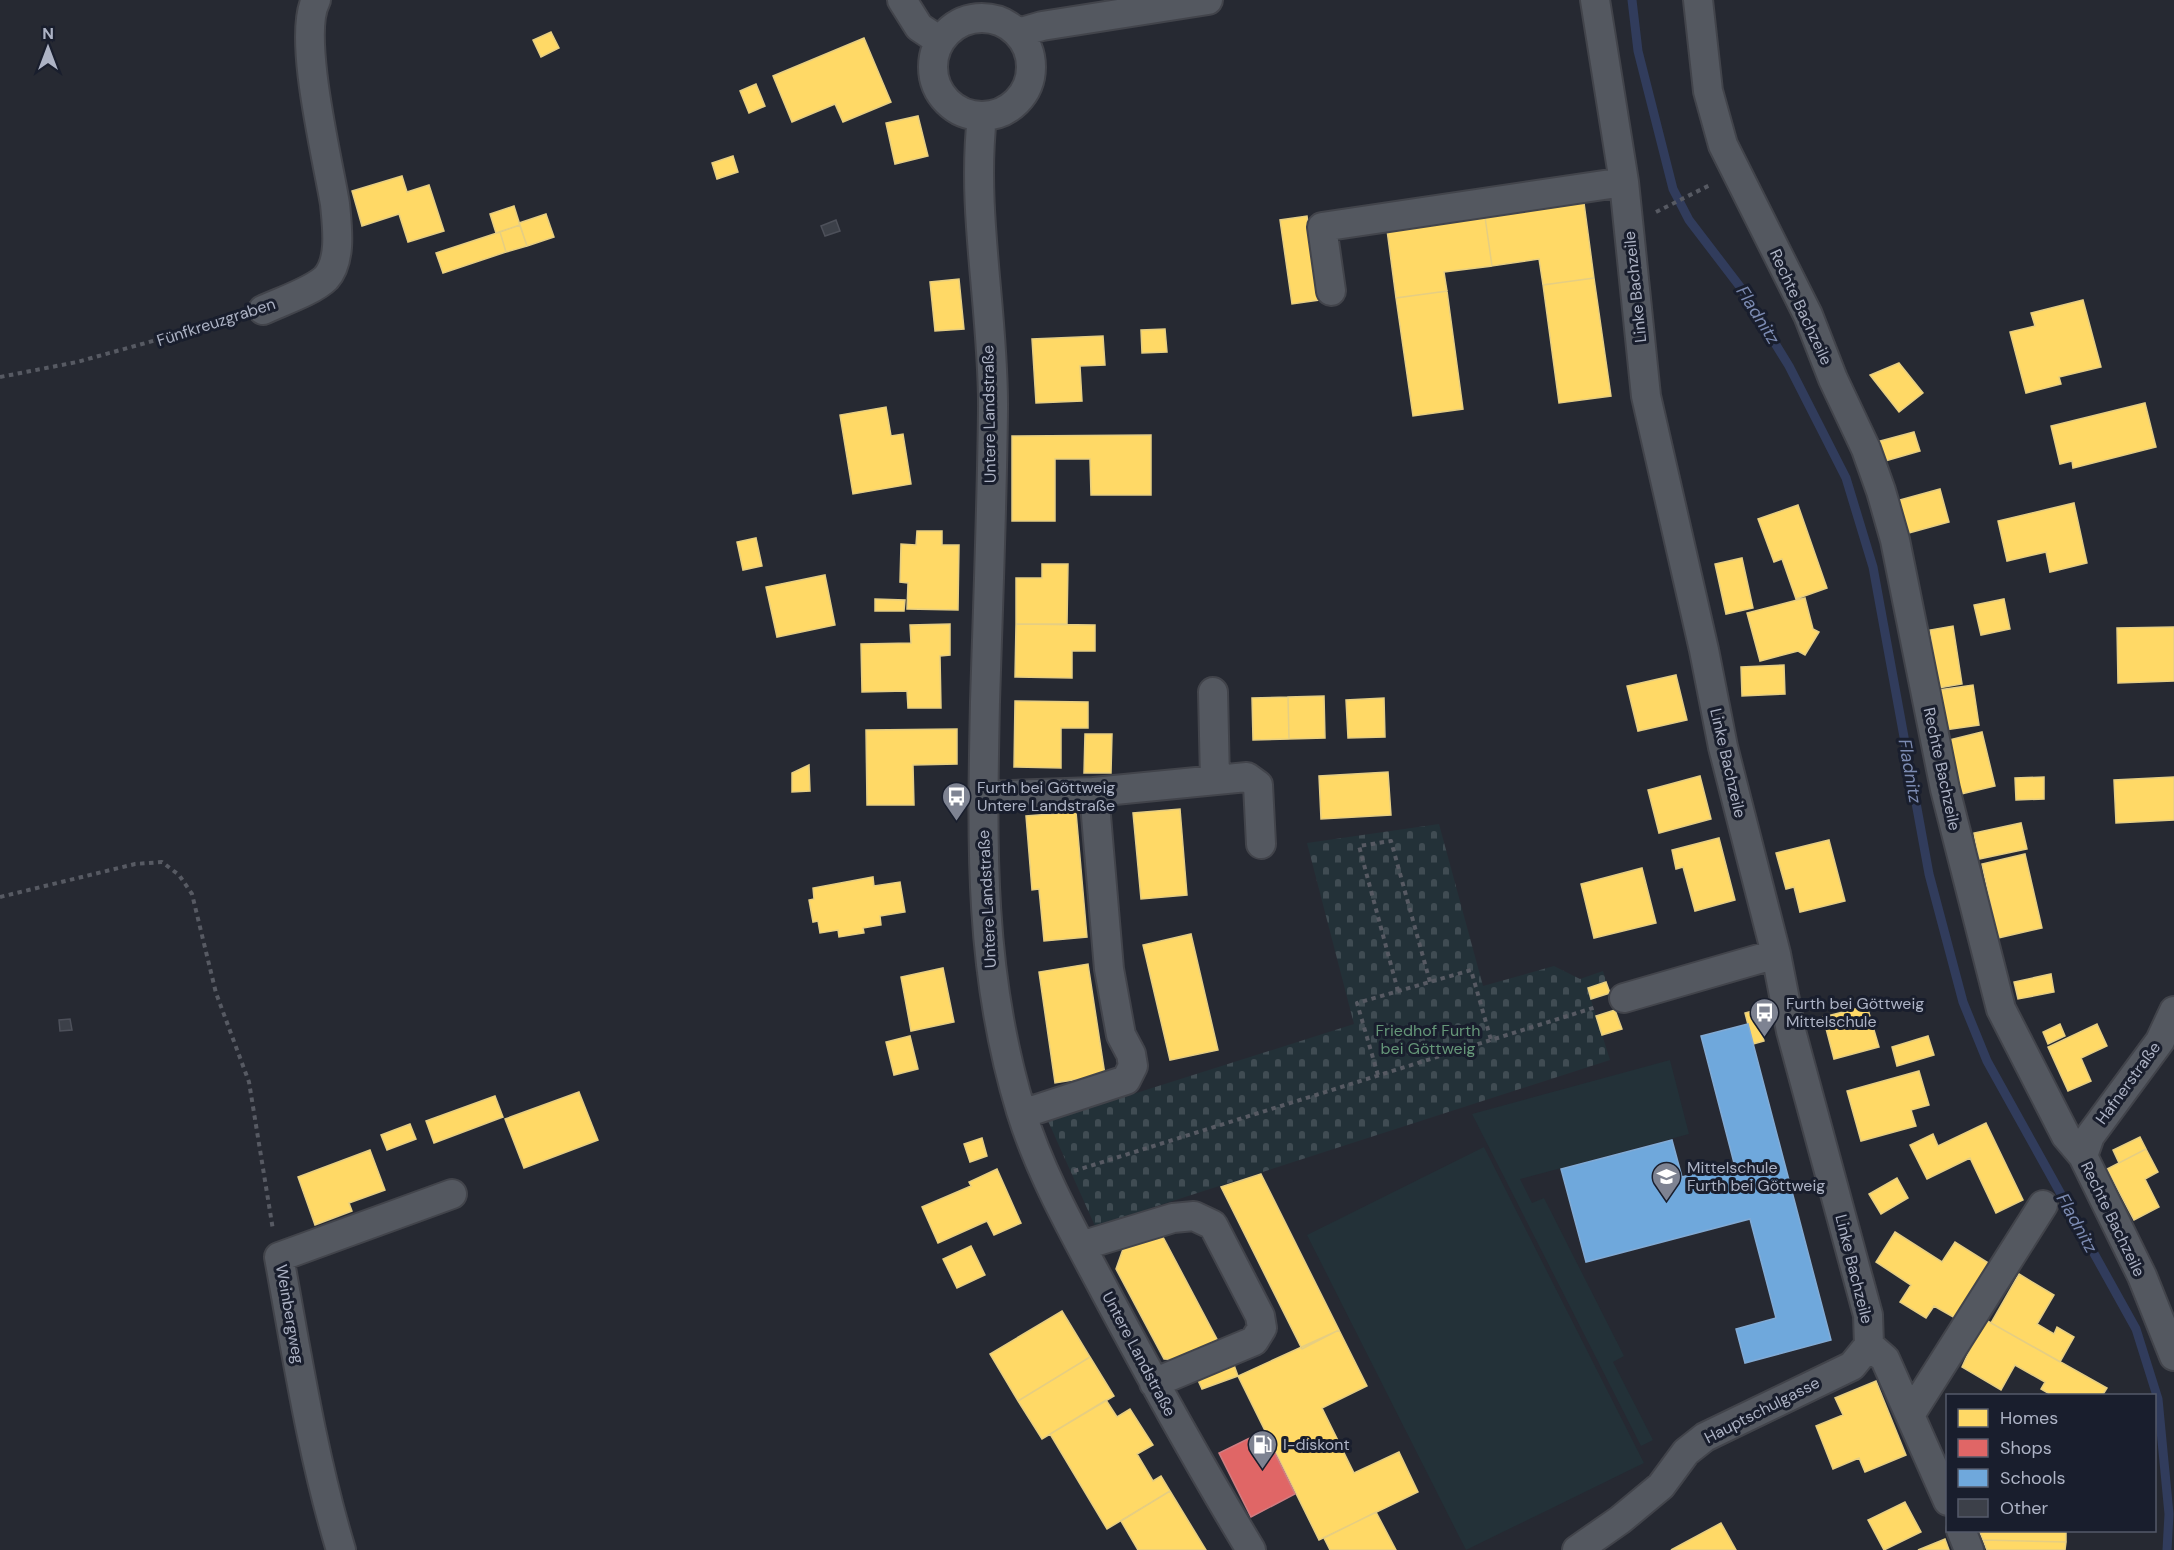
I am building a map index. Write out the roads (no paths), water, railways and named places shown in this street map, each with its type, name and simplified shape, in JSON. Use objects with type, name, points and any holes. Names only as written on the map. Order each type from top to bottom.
[{"type":"street","name":"Fünfkreuzgraben","points":[[263,310],[326,278],[334,260],[337,232],[335,204],[309,37],[312,8],[316,0]]},
{"type":"street","points":[[902,0],[918,27],[940,41]]},
{"type":"street","points":[[1018,33],[1042,26],[1208,0]]},
{"type":"street","name":"Linke Bachzeile","points":[[1595,0],[1624,182],[1646,396],[1704,650],[1723,747],[1776,954],[1791,1031],[1868,1315],[1869,1345],[1885,1359],[1946,1499]]},
{"type":"street","name":"Rechte Bachzeile","points":[[1698,0],[1708,91],[1723,145],[1808,315],[1833,379],[1866,449],[1895,540],[1945,789],[2001,1009],[2066,1136],[2083,1156],[2142,1276],[2174,1356]]},
{"type":"street","points":[[982,9],[1018,33],[1030,53],[1031,76],[1028,87],[1014,105],[993,116],[982,117],[957,110],[939,91],[933,66],[940,41],[951,28],[982,9]]},
{"type":"street","name":"Untere Landstraße","points":[[982,117],[979,140],[983,245],[993,405],[982,873],[988,959],[1003,1042],[1022,1114],[1047,1179],[1154,1383],[1251,1550]]},
{"type":"street","points":[[1331,291],[1322,227],[1624,182]]},
{"type":"street","points":[[1212,692],[1215,780]]},
{"type":"street","points":[[983,796],[1094,792],[1247,777],[1258,785],[1261,844]]},
{"type":"street","points":[[1022,1114],[1114,1086],[1126,1080],[1133,1066],[1131,1054],[1121,1035],[1109,969],[1094,792]]},
{"type":"street","points":[[1624,998],[1776,954]]},
{"type":"street","name":"Hafnerstraße","points":[[2083,1156],[2090,1136],[2160,1041],[2174,1011]]},
{"type":"street","name":"Weinbergweg","points":[[341,1550],[331,1517],[279,1257],[452,1194]]},
{"type":"street","points":[[1910,1415],[2043,1205]]},
{"type":"street","points":[[1081,1246],[1173,1218],[1194,1216],[1213,1226],[1260,1316],[1262,1328],[1254,1341],[1154,1383]]},
{"type":"street","name":"Hauptschulgasse","points":[[1577,1550],[1620,1520],[1660,1486],[1686,1452],[1705,1437],[1852,1366],[1869,1345]]},
{"type":"street","points":[[1961,1532],[1969,1550]]},
{"type":"waterway","name":"Fladnitz","points":[[1632,0],[1638,51],[1673,189],[1689,220],[1741,288],[1789,366],[1846,478],[1873,567],[1929,874],[1963,1002],[1987,1061],[2136,1329],[2158,1399],[2169,1514],[2167,1550]]},
{"type":"place","name":"Furth bei Göttweig Untere Landstraße","points":[[956,822]]},
{"type":"place","name":"Furth bei Göttweig Mittelschule","points":[[1765,1038]]},
{"type":"place","name":"Mittelschule Furth bei Göttweig","points":[[1666,1202]]},
{"type":"place","name":"I-diskont","points":[[1262,1470]]},
{"type":"park label","name":"Friedhof Furth bei Göttweig","points":[[1428,1039]]}]
